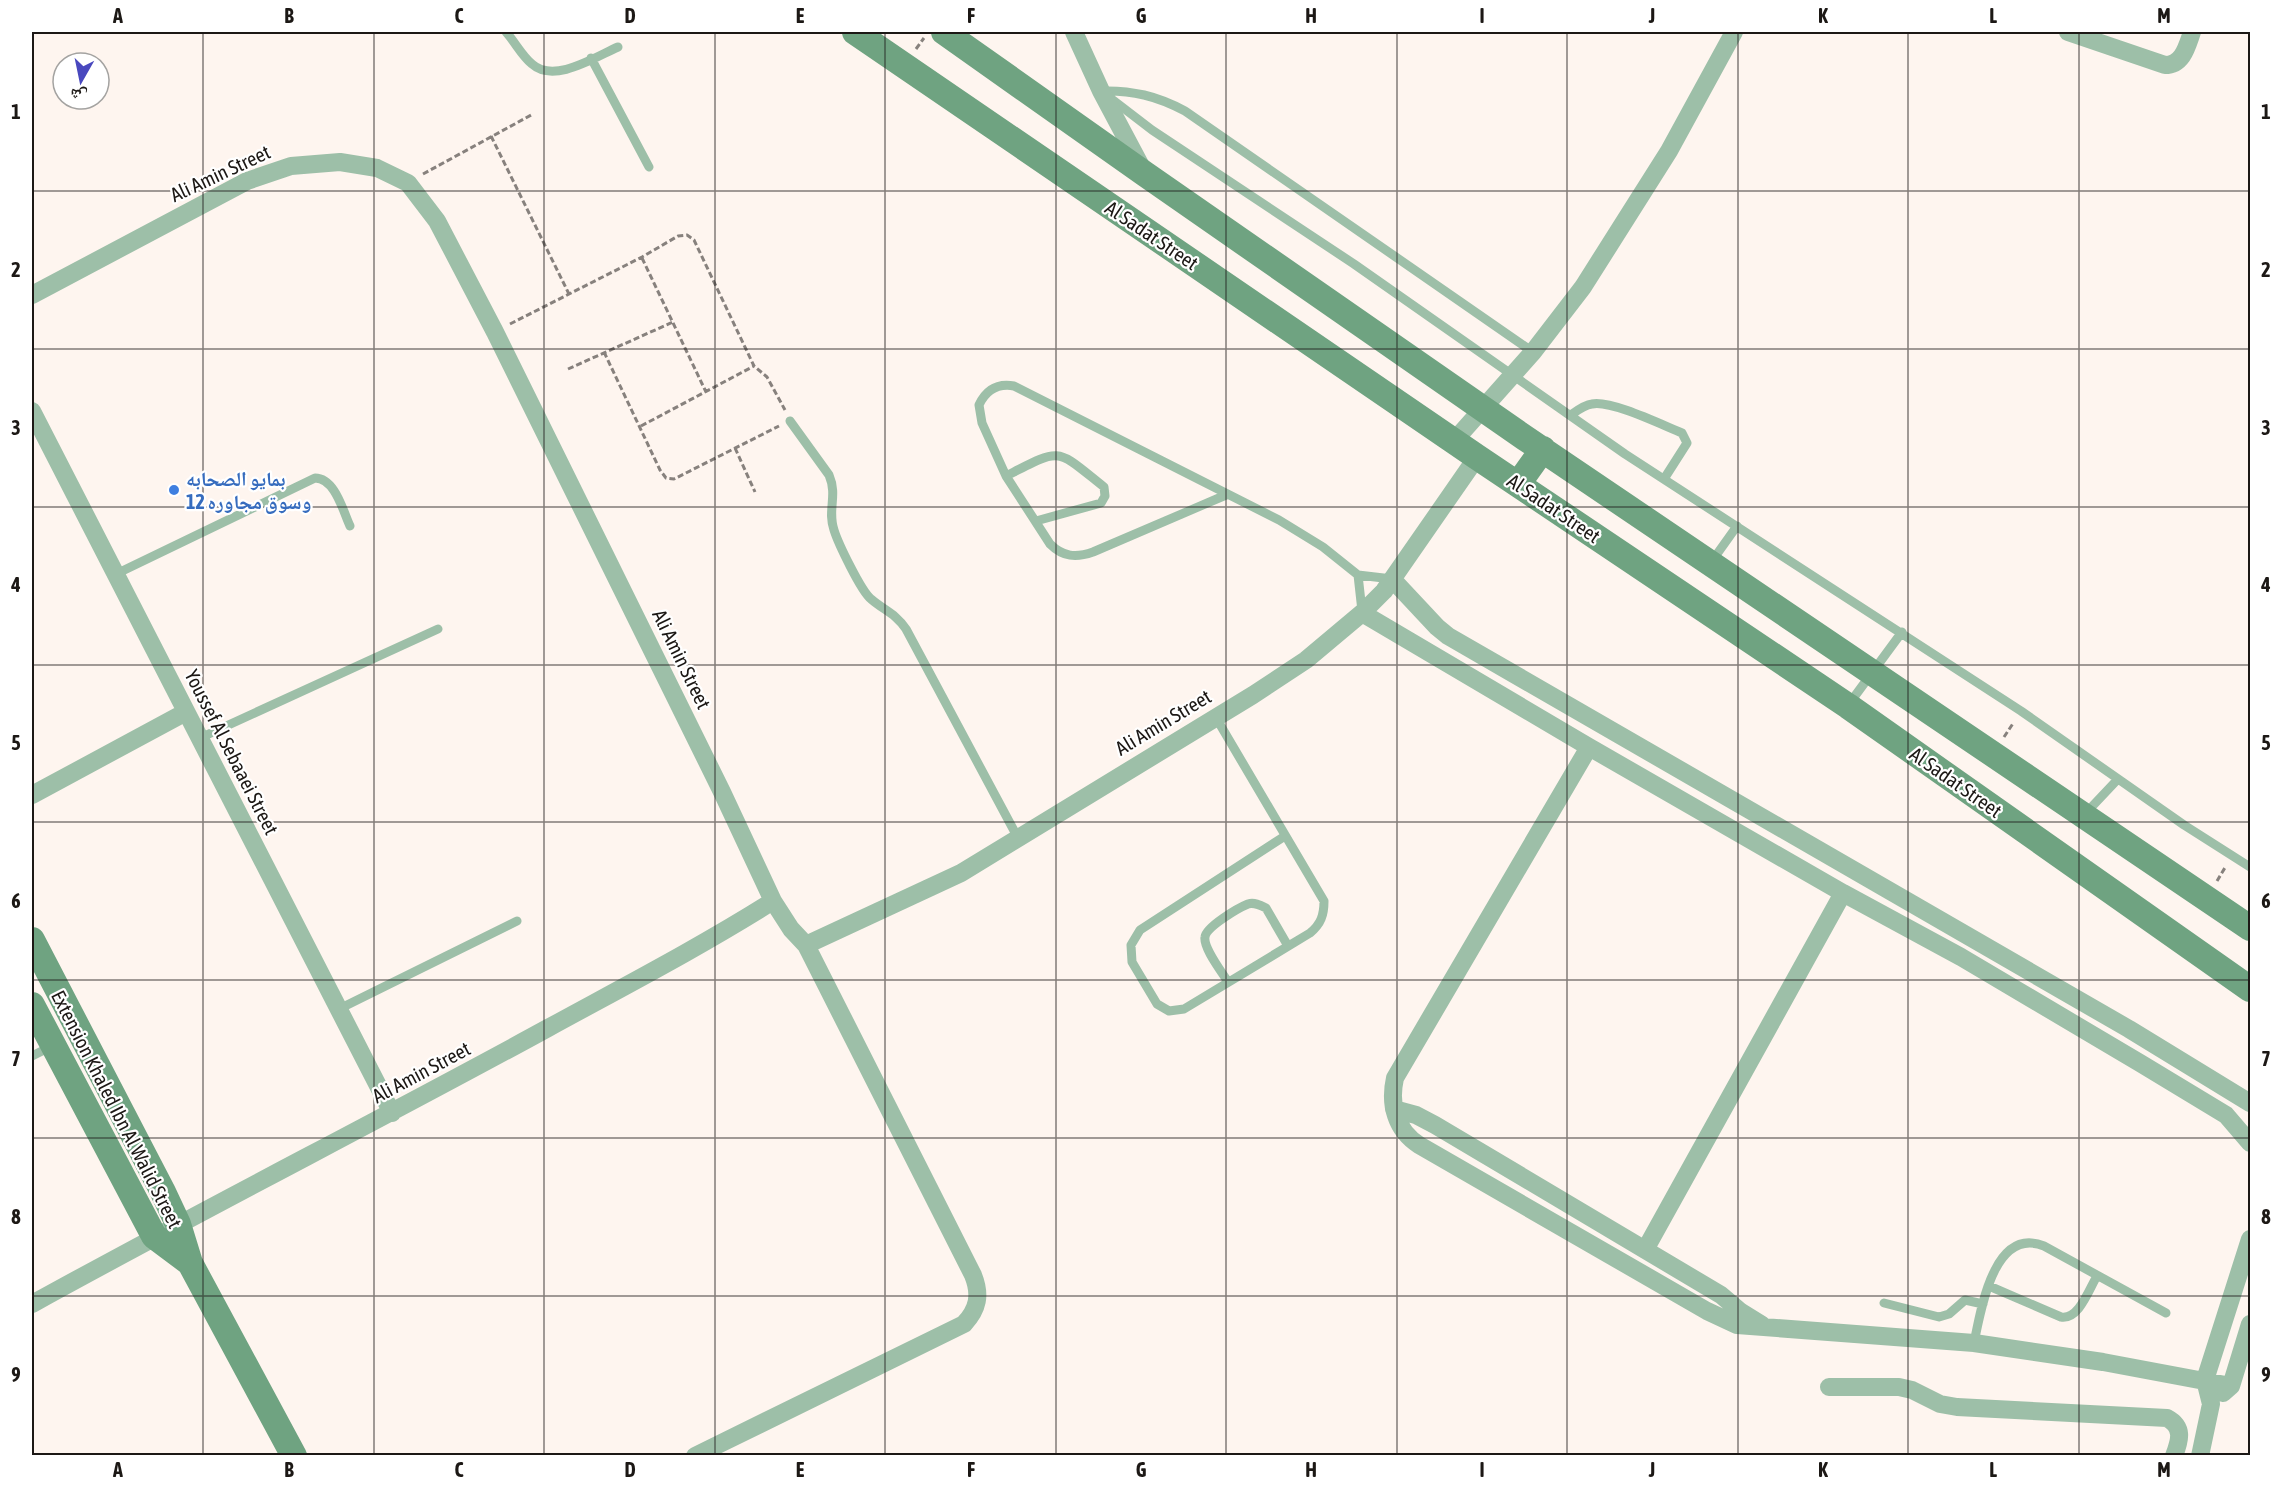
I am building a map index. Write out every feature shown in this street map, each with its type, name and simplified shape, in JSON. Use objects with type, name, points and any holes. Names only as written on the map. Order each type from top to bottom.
[{"type":"main road","name":"Al Sadat Street","points":[[855,32],[1477,457],[1848,706],[2250,989]]},
{"type":"main road","points":[[948,33],[1145,174],[1543,450],[2250,928]]},
{"type":"main road","points":[[1518,484],[1543,450]]},
{"type":"main road","name":"Extension Khaled Ibn Al Walid Street","points":[[32,940],[178,1224],[190,1263]]},
{"type":"main road","name":"Extension Khaled Ibn Al Walid Street","points":[[32,1005],[42,1051],[154,1236],[190,1263]]},
{"type":"main road","points":[[190,1263],[294,1455]]},
{"type":"street","points":[[1074,32],[1101,91],[1145,174]]},
{"type":"street","points":[[1454,441],[1533,352],[1583,286],[1669,151],[1734,32]]},
{"type":"street","points":[[2068,32],[2165,65],[2178,61],[2185,52],[2192,32]]},
{"type":"street","name":"Ali Amin Street","points":[[32,296],[247,181],[291,166],[340,162],[377,168],[408,183],[437,221],[495,332],[722,792],[772,901],[718,935],[392,1113],[154,1236],[32,1304]]},
{"type":"street","name":"Youssef Al Sebaaei Street","points":[[32,411],[392,1113]]},
{"type":"street","name":"Ali Amin Street","points":[[806,945],[939,884],[1018,838],[1306,660],[1362,613],[1393,580],[1477,457]]},
{"type":"street","points":[[1393,580],[1448,636],[2139,1035],[2250,1103]]},
{"type":"street","points":[[1362,613],[1843,893],[1961,957],[2226,1115],[2250,1143]]},
{"type":"street","points":[[32,795],[186,712]]},
{"type":"street","points":[[1589,747],[1400,1070],[1394,1085],[1393,1101],[1396,1118],[1405,1134],[1419,1145],[1707,1311],[1737,1325],[1974,1342],[2038,1351],[2231,1386]]},
{"type":"street","points":[[1692,805],[1705,785]]},
{"type":"street","points":[[1645,1250],[1843,893]]},
{"type":"street","points":[[695,1455],[964,1324],[972,1316],[978,1296],[973,1275],[806,945],[791,929],[772,901]]},
{"type":"street","points":[[1961,957],[1973,939]]},
{"type":"street","points":[[1394,1109],[1406,1111],[1426,1120],[1721,1295],[1741,1312],[1763,1326]]},
{"type":"street","points":[[2200,1455],[2211,1404],[2205,1380],[2250,1239]]},
{"type":"street","points":[[2211,1404],[2231,1386],[2250,1324]]},
{"type":"street","points":[[1829,1387],[1899,1387],[1912,1390],[1940,1404],[1958,1407],[2167,1418],[2173,1421],[2180,1432],[2174,1455]]},
{"type":"lane","points":[[506,32],[530,63],[545,72],[562,71],[618,47]]},
{"type":"lane","points":[[591,58],[649,167]]},
{"type":"lane","points":[[1101,91],[1130,91],[1145,94],[1185,111],[1533,352]]},
{"type":"lane","points":[[1101,91],[1152,130],[1354,264],[1664,479],[2022,711],[2118,780],[2250,867]]},
{"type":"lane","points":[[1226,495],[1083,556],[1070,556],[1058,552],[1006,476],[979,414],[979,405],[988,390],[1005,384],[1014,386],[1279,520],[1323,547],[1358,575],[1393,580]]},
{"type":"lane","points":[[1571,415],[1592,403],[1608,404],[1682,433],[1687,443],[1664,479]]},
{"type":"lane","points":[[790,420],[829,475],[835,495],[832,518],[834,530],[863,590],[870,599],[891,611],[906,629],[1018,838]]},
{"type":"lane","points":[[1006,476],[1043,457],[1060,455],[1068,458],[1104,487],[1105,496],[1101,503],[1036,521]]},
{"type":"lane","points":[[116,574],[315,478],[324,479],[330,484],[350,526]]},
{"type":"lane","points":[[1711,563],[1737,526]]},
{"type":"lane","points":[[1358,575],[1362,613]]},
{"type":"lane","points":[[200,738],[438,629]]},
{"type":"lane","points":[[1848,706],[1902,632]]},
{"type":"lane","points":[[1215,717],[1324,901],[1324,910],[1317,927],[1184,1009],[1177,1011],[1156,1004],[1132,962],[1131,945],[1140,930],[1285,836]]},
{"type":"lane","points":[[2084,815],[2118,780]]},
{"type":"lane","points":[[1228,982],[1206,946],[1204,938],[1212,926],[1248,904],[1266,908],[1288,946]]},
{"type":"lane","points":[[339,1009],[517,921]]},
{"type":"lane","points":[[1974,1342],[1983,1304],[2001,1257],[2008,1250],[2023,1243],[2044,1246],[2166,1313]]},
{"type":"lane","points":[[1989,1286],[2067,1318],[2076,1313],[2097,1276]]},
{"type":"lane","points":[[1884,1303],[1939,1317],[1949,1314],[1965,1300],[1983,1304]]},
{"type":"path","points":[[408,183],[533,114]]},
{"type":"path","points":[[491,136],[569,294]]},
{"type":"path","points":[[495,332],[642,257],[678,236],[687,235],[694,240],[754,366],[766,377],[790,420],[674,478],[666,477],[660,470],[604,352]]},
{"type":"path","points":[[642,257],[706,392]]},
{"type":"path","points":[[568,369],[673,322]]},
{"type":"path","points":[[641,426],[754,366]]},
{"type":"path","points":[[735,448],[755,492]]},
{"type":"path","points":[[1992,753],[2022,711]]},
{"type":"path","points":[[2206,898],[2232,856]]},
{"type":"place","name":"بمايو الصحابه وسوق مجاوره 12","points":[[174,490]]}]
